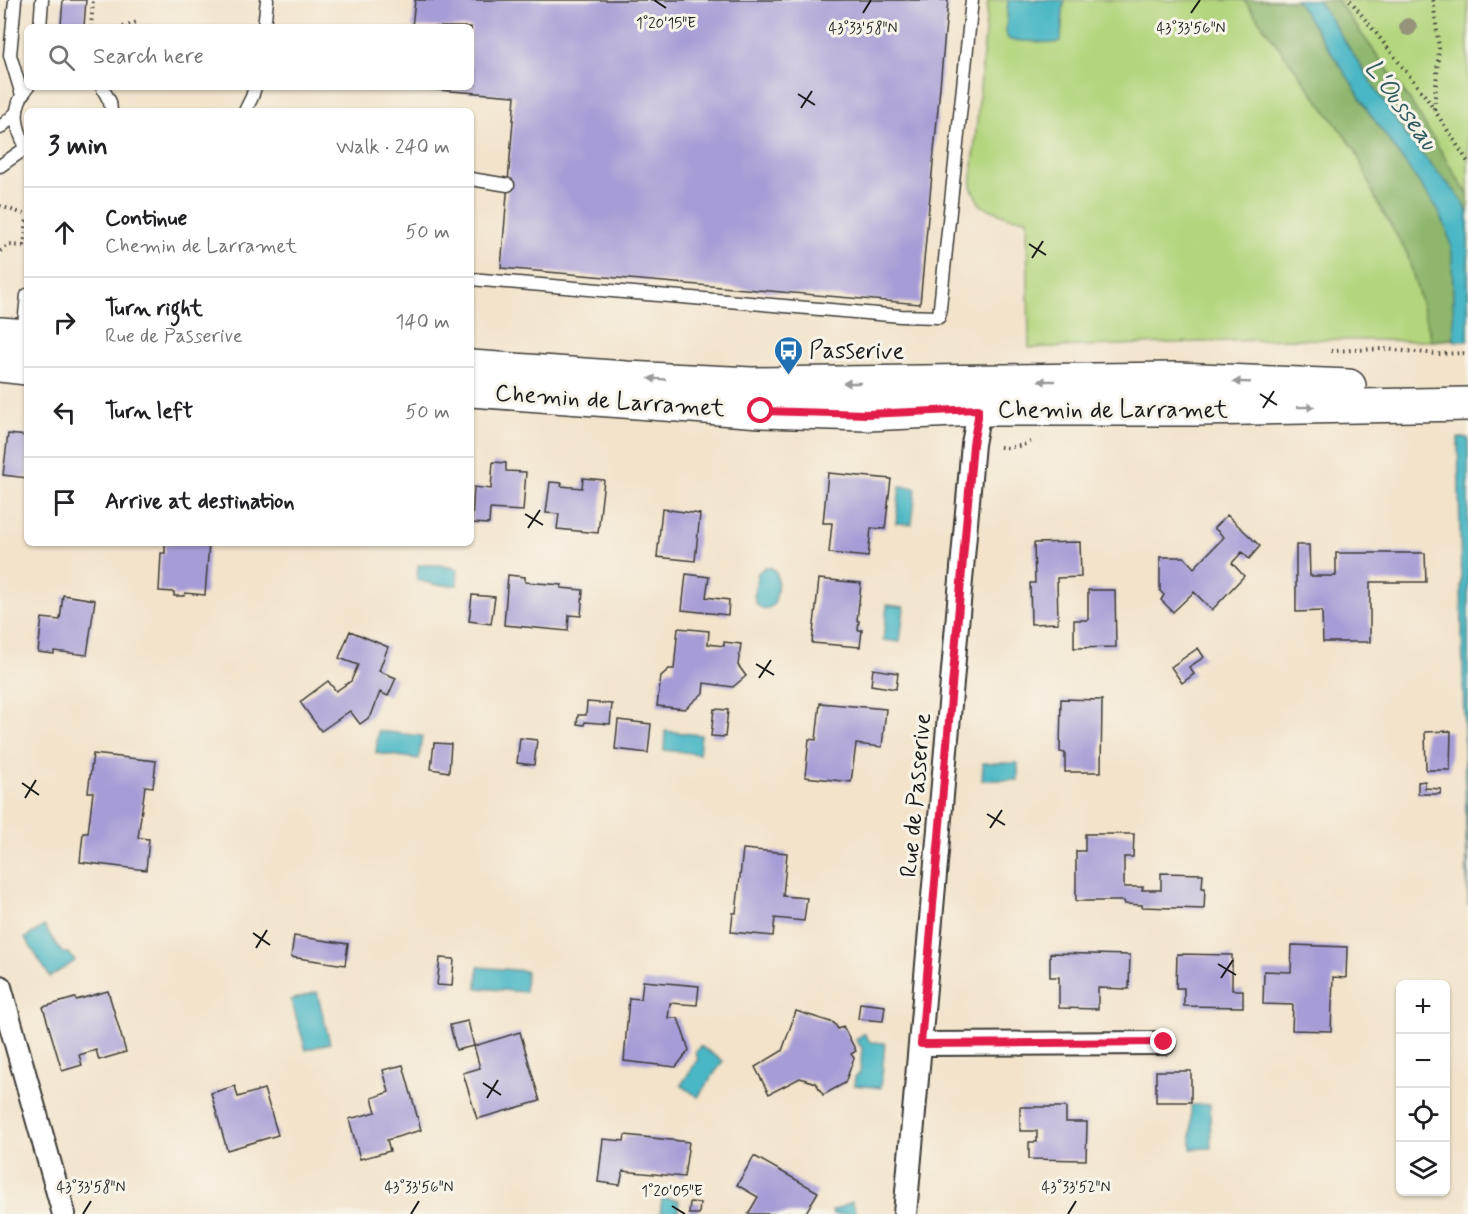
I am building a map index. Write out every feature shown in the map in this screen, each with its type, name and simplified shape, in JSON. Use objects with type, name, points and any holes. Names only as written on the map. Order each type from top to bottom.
[{"type":"main road","name":"Chemin de Larramet","points":[[474,367],[626,378],[978,395],[1199,409],[1468,404]]},
{"type":"main road","name":"Chemin de Larramet","points":[[474,390],[761,411],[867,414],[978,395],[1177,379],[1369,386],[1468,382]]},
{"type":"street","name":"Rue de Passerive","points":[[906,1214],[973,444],[978,417],[978,395]]},
{"type":"street","points":[[0,987],[64,1214]]},
{"type":"street","points":[[921,1044],[1164,1042]]},
{"type":"lane","points":[[15,0],[10,55],[24,89]]},
{"type":"lane","points":[[40,24],[42,0]]},
{"type":"lane","points":[[264,24],[267,0]]},
{"type":"lane","points":[[474,279],[901,316],[939,317],[972,0]]},
{"type":"lane","points":[[104,90],[111,108]]},
{"type":"lane","points":[[246,108],[254,90]]},
{"type":"lane","points":[[0,128],[16,112],[25,91]]},
{"type":"lane","points":[[16,112],[18,131],[24,142]]},
{"type":"lane","points":[[0,166],[24,150]]},
{"type":"lane","points":[[474,179],[508,185]]},
{"type":"lane","points":[[17,351],[24,312]]},
{"type":"path","points":[[91,24],[93,0]]},
{"type":"path","points":[[1350,0],[1426,97],[1468,161]]},
{"type":"path","points":[[1433,0],[1438,48],[1434,110]]},
{"type":"path","points":[[131,24],[137,22]]},
{"type":"path","points":[[0,206],[24,215]]},
{"type":"path","points":[[0,251],[9,245],[24,247]]},
{"type":"path","points":[[1438,354],[1468,353]]},
{"type":"green space","points":[[988,0],[1008,0],[1006,32],[1061,38],[1064,0],[1244,0],[1356,151],[1377,202],[1407,253],[1431,337],[1427,236],[1266,0],[1468,0],[1468,338],[1432,341],[1291,339],[1029,348],[1027,219],[1009,217],[980,205],[971,187]]},
{"type":"green space","points":[[1244,0],[1337,0],[1409,99],[1468,193],[1468,337],[1432,341],[1407,253],[1377,202],[1356,151]]},
{"type":"water","points":[[1008,0],[1064,0],[1060,41],[1055,43],[1010,40],[1006,32]]},
{"type":"water","points":[[1296,0],[1318,0],[1405,134],[1458,195],[1468,213],[1468,341],[1454,341],[1452,252],[1447,230],[1437,208],[1368,111]]},
{"type":"water","points":[[1458,438],[1468,438],[1468,906],[1467,864]]},
{"type":"water","points":[[900,486],[916,488],[912,524],[896,523]]},
{"type":"water","points":[[418,565],[439,565],[458,569],[457,585],[437,585],[417,580]]},
{"type":"water","points":[[765,567],[776,571],[778,582],[773,605],[763,609],[757,605],[754,597],[758,573]]},
{"type":"water","points":[[887,605],[904,607],[900,642],[883,640]]},
{"type":"water","points":[[378,731],[422,736],[419,759],[376,753]]},
{"type":"water","points":[[665,731],[701,735],[699,754],[664,750]]},
{"type":"water","points":[[983,763],[1018,763],[1018,780],[982,780]]},
{"type":"water","points":[[44,926],[62,953],[69,953],[75,961],[50,977],[25,938]]},
{"type":"water","points":[[478,967],[526,971],[525,992],[477,988]]},
{"type":"water","points":[[317,992],[330,1043],[306,1050],[291,1000]]},
{"type":"water","points":[[864,1033],[870,1042],[885,1043],[881,1088],[854,1085],[855,1077],[860,1073],[862,1048],[856,1040]]},
{"type":"water","points":[[700,1046],[723,1061],[698,1097],[681,1085],[698,1059],[695,1053]]},
{"type":"water","points":[[1210,1104],[1211,1148],[1191,1149],[1191,1105]]},
{"type":"water","points":[[662,1198],[679,1200],[678,1214],[660,1214]]},
{"type":"water","points":[[852,1202],[857,1214],[833,1214],[832,1211]]},
{"type":"building","points":[[63,0],[86,0],[84,24],[61,24]]},
{"type":"building","points":[[415,0],[948,0],[920,304],[501,268],[515,96],[438,90],[474,90],[474,24],[412,24]]},
{"type":"building","points":[[8,434],[24,436],[24,478],[3,475]]},
{"type":"building","points":[[493,462],[506,463],[506,471],[526,472],[523,511],[490,509],[489,524],[474,523],[474,487],[491,489]]},
{"type":"building","points":[[828,473],[891,479],[885,529],[871,528],[868,557],[829,553],[832,523],[823,523]]},
{"type":"building","points":[[583,478],[604,480],[598,533],[557,529],[559,514],[546,513],[550,482],[562,483],[561,486],[582,488]]},
{"type":"building","points":[[662,509],[700,514],[695,561],[657,557]]},
{"type":"building","points":[[1227,515],[1260,546],[1249,559],[1242,552],[1232,563],[1244,576],[1212,610],[1194,592],[1173,612],[1161,600],[1164,595],[1160,591],[1160,557],[1184,557],[1194,568],[1224,537],[1214,528]]},
{"type":"building","points":[[1080,542],[1081,577],[1057,578],[1058,623],[1031,624],[1030,583],[1035,583],[1034,543]]},
{"type":"building","points":[[1296,545],[1309,545],[1310,576],[1336,576],[1336,553],[1425,553],[1426,582],[1370,582],[1370,642],[1323,642],[1322,611],[1296,612]]},
{"type":"building","points":[[165,546],[209,546],[205,595],[185,593],[184,596],[174,596],[174,592],[159,591],[161,553],[165,553]]},
{"type":"building","points":[[686,574],[709,577],[706,597],[729,600],[728,615],[682,610]]},
{"type":"building","points":[[508,575],[525,577],[525,582],[562,585],[561,588],[583,590],[581,616],[569,615],[568,631],[504,625]]},
{"type":"building","points":[[819,579],[861,583],[857,621],[859,621],[858,630],[862,630],[860,647],[812,643]]},
{"type":"building","points":[[1088,590],[1115,590],[1116,647],[1074,648],[1074,620],[1088,620]]},
{"type":"building","points":[[63,595],[95,600],[87,655],[54,651],[54,654],[38,652],[42,618],[60,620]]},
{"type":"building","points":[[472,595],[495,597],[491,624],[469,621]]},
{"type":"building","points":[[678,628],[709,631],[708,644],[724,646],[724,642],[741,644],[738,665],[746,676],[733,687],[704,683],[703,693],[685,709],[657,706],[661,676],[669,669],[674,669]]},
{"type":"building","points":[[350,631],[388,647],[379,671],[396,678],[388,696],[380,692],[371,716],[360,724],[350,711],[321,731],[300,702],[328,681],[336,691],[351,681],[358,665],[339,658]]},
{"type":"building","points":[[1198,648],[1204,657],[1189,667],[1194,674],[1182,683],[1171,667]]},
{"type":"building","points":[[873,669],[898,673],[896,689],[871,685]]},
{"type":"building","points":[[1061,699],[1102,700],[1101,772],[1065,772],[1065,753],[1060,752]]},
{"type":"building","points":[[587,702],[612,704],[610,724],[585,722],[584,725],[577,724],[578,715],[586,715]]},
{"type":"building","points":[[820,703],[886,709],[882,747],[856,744],[851,782],[805,777],[809,739],[816,740]]},
{"type":"building","points":[[714,709],[728,710],[725,737],[711,736]]},
{"type":"building","points":[[618,720],[651,724],[648,753],[615,749]]},
{"type":"building","points":[[1451,731],[1450,770],[1426,770],[1425,732]]},
{"type":"building","points":[[520,738],[537,740],[534,765],[517,763]]},
{"type":"building","points":[[434,743],[451,744],[449,772],[431,769]]},
{"type":"building","points":[[93,754],[156,761],[153,787],[145,786],[138,838],[149,839],[146,870],[80,862],[83,833],[88,833],[93,792],[88,792]]},
{"type":"building","points":[[1425,781],[1425,788],[1441,789],[1440,794],[1418,794],[1418,782]]},
{"type":"building","points":[[1085,834],[1134,834],[1133,857],[1124,857],[1124,887],[1161,890],[1161,873],[1203,874],[1204,909],[1142,907],[1142,905],[1125,904],[1124,901],[1076,901],[1076,851],[1085,851]]},
{"type":"building","points":[[743,849],[787,853],[783,896],[807,898],[804,921],[775,918],[773,936],[731,932],[733,913],[736,913]]},
{"type":"building","points":[[294,936],[348,944],[345,965],[291,957]]},
{"type":"building","points":[[1292,945],[1347,947],[1346,978],[1333,977],[1331,1031],[1292,1030],[1293,1005],[1263,1004],[1264,971],[1291,972]]},
{"type":"building","points":[[1050,953],[1130,955],[1129,989],[1098,988],[1098,1009],[1059,1008],[1059,977],[1050,977]]},
{"type":"building","points":[[1177,954],[1232,955],[1232,990],[1243,990],[1243,1007],[1184,1006],[1184,988],[1176,988]]},
{"type":"building","points":[[440,958],[454,959],[452,986],[437,985]]},
{"type":"building","points":[[643,981],[699,986],[697,1005],[670,1003],[668,1018],[678,1018],[689,1050],[676,1067],[624,1061],[629,998],[641,999]]},
{"type":"building","points":[[108,991],[126,1052],[99,1060],[96,1050],[79,1055],[82,1065],[62,1071],[43,1007]]},
{"type":"building","points":[[860,1003],[885,1006],[883,1021],[858,1019]]},
{"type":"building","points":[[796,1011],[834,1023],[838,1029],[843,1026],[856,1051],[851,1054],[854,1058],[845,1083],[823,1095],[816,1083],[800,1078],[769,1094],[755,1067],[782,1051]]},
{"type":"building","points":[[468,1021],[474,1046],[456,1050],[450,1025]]},
{"type":"building","points":[[520,1032],[540,1101],[477,1119],[463,1073],[480,1068],[474,1046]]},
{"type":"building","points":[[403,1065],[421,1130],[387,1140],[390,1151],[360,1159],[349,1119],[376,1112],[372,1098],[389,1092],[383,1070]]},
{"type":"building","points":[[1156,1071],[1191,1071],[1191,1102],[1156,1102]]},
{"type":"building","points":[[235,1086],[238,1097],[264,1089],[278,1135],[227,1150],[211,1093]]},
{"type":"building","points":[[1020,1107],[1066,1107],[1066,1122],[1087,1122],[1086,1160],[1029,1159],[1029,1142],[1037,1142],[1037,1131],[1020,1131]]},
{"type":"building","points":[[625,1135],[689,1142],[684,1177],[623,1171],[620,1185],[598,1182],[603,1139],[624,1141]]},
{"type":"building","points":[[754,1156],[818,1192],[805,1214],[788,1212],[787,1214],[748,1214],[758,1197],[737,1185]]},
{"type":"building","points":[[690,1202],[700,1203],[699,1214],[689,1214]]},
{"type":"place","name":"Passerive","points":[[788,376]]},
{"type":"route","points":[[761,411],[867,414],[978,409],[973,444],[921,1044],[1164,1042]]},
{"type":"water label","name":"L'Ousseau","points":[[1402,104]]}]
